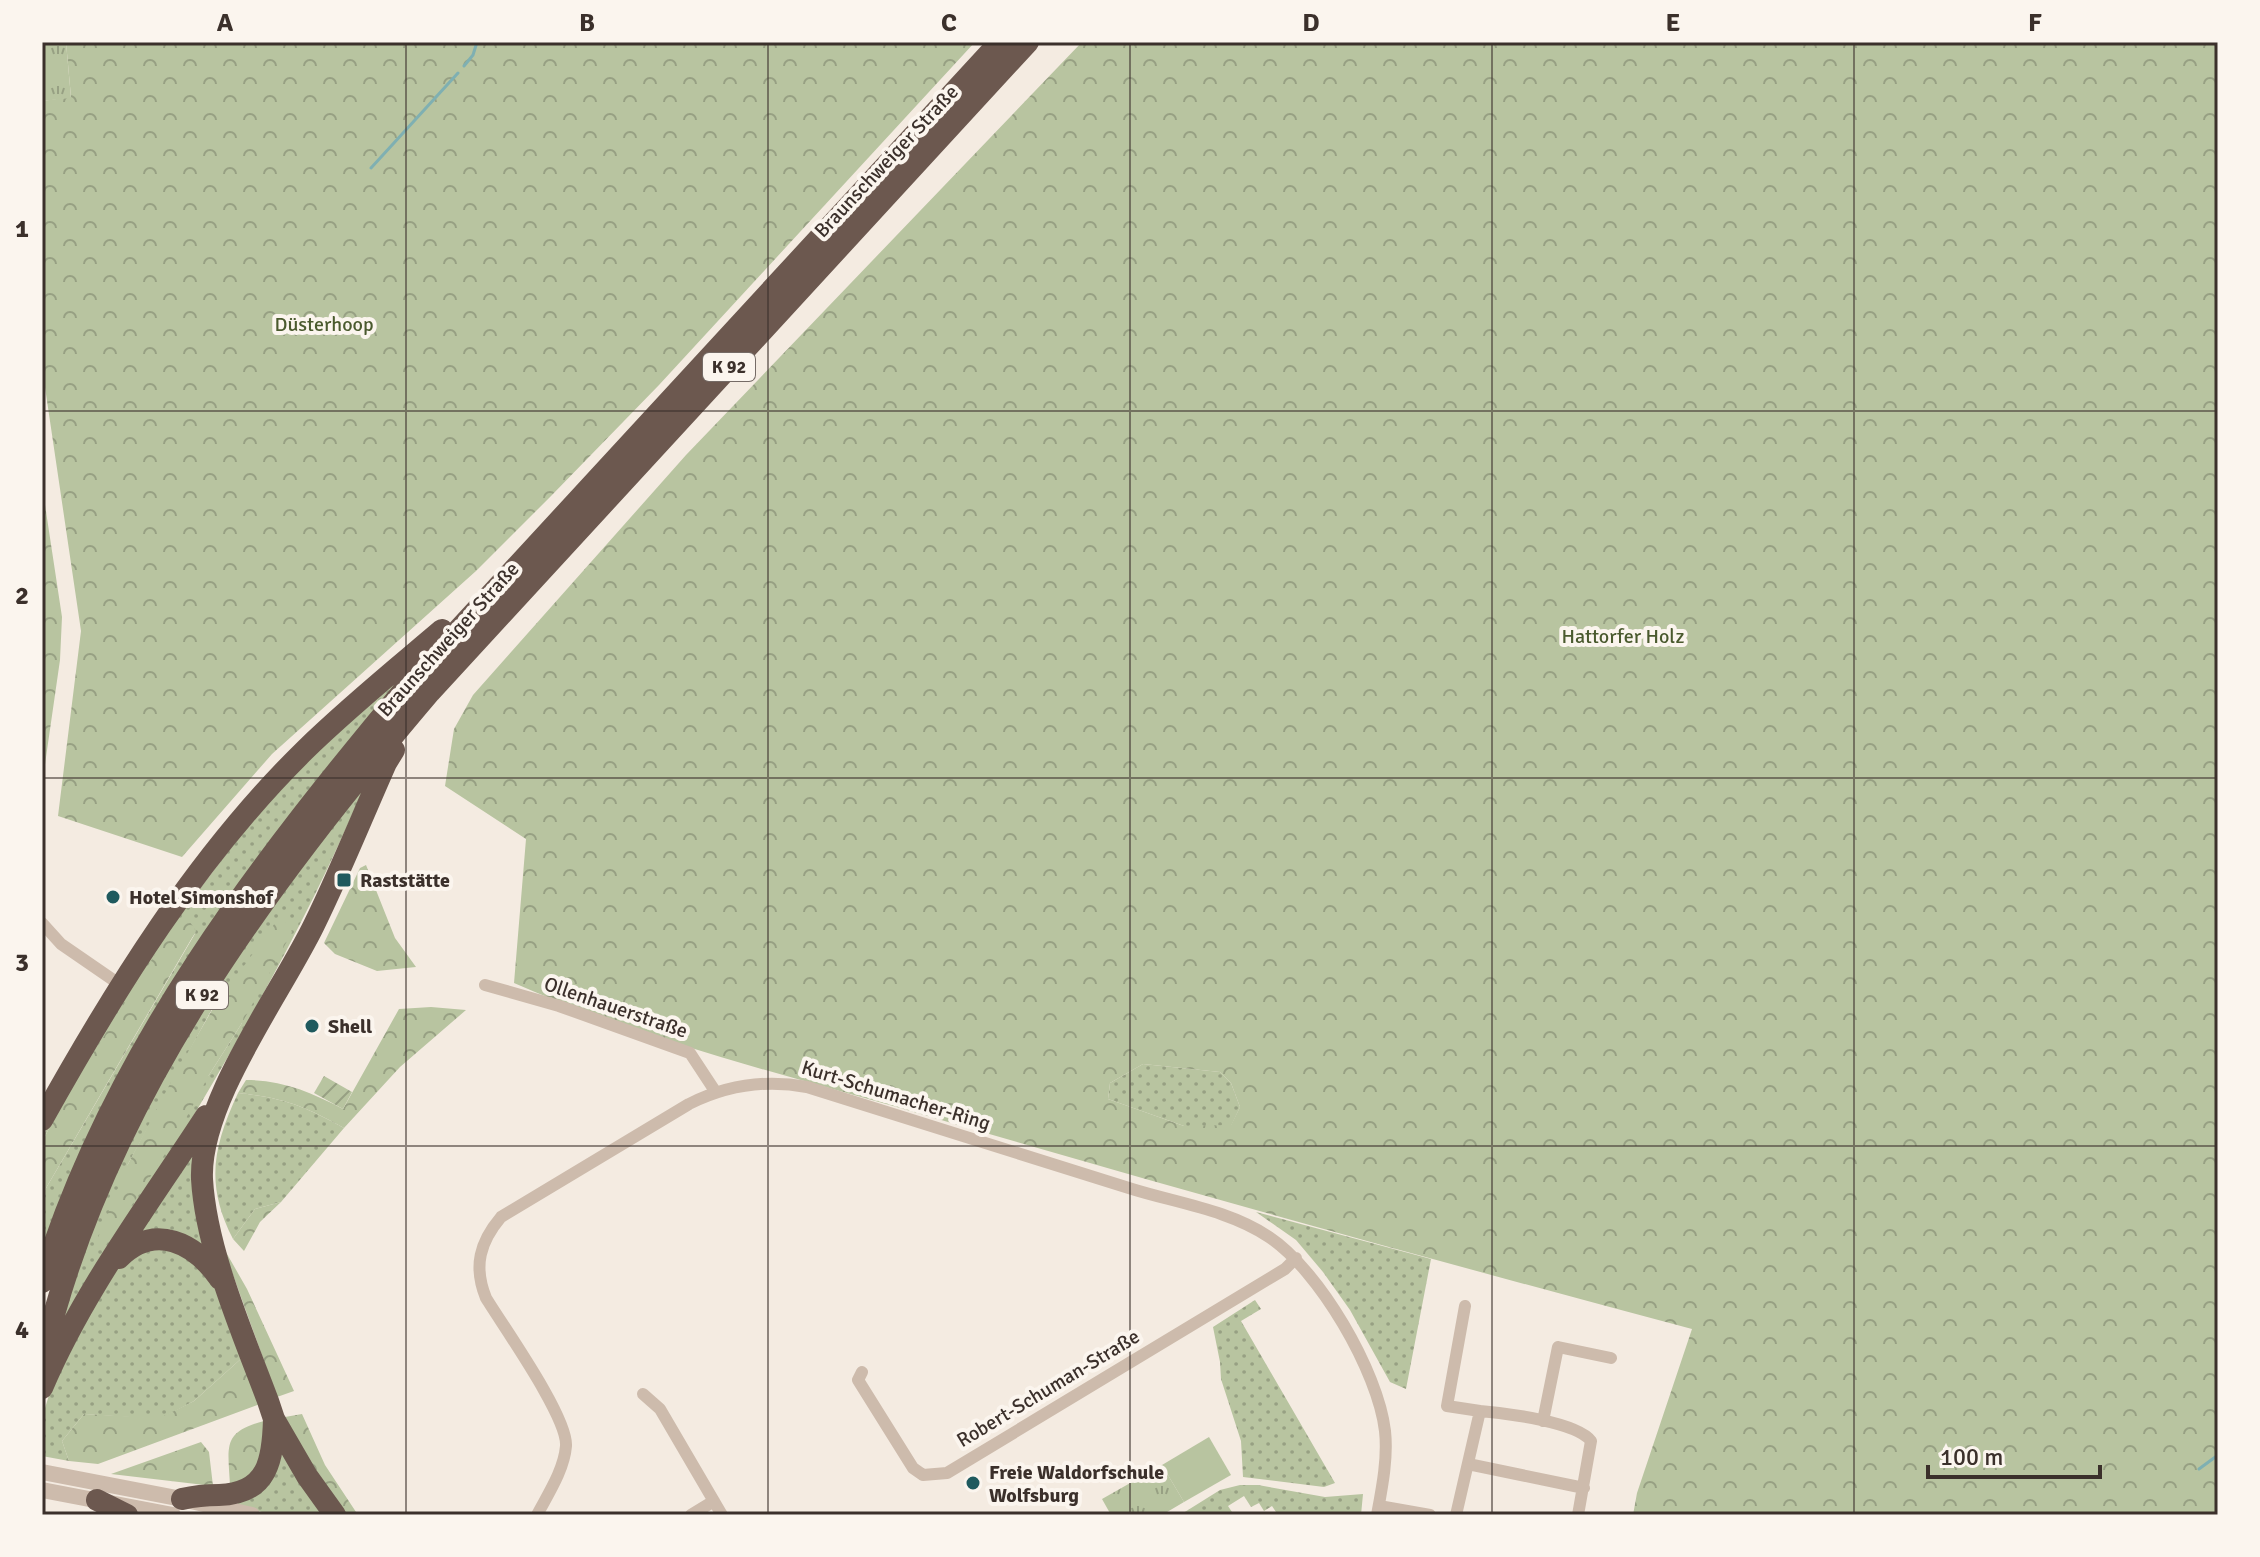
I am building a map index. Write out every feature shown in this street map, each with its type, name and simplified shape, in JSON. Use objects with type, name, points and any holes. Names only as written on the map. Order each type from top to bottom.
[{"type":"highway","name":"Braunschweiger Straße","points":[[42,1282],[73,1192],[99,1132],[188,977],[266,860],[414,678],[1000,42]]},
{"type":"highway","name":"Braunschweiger Straße","points":[[42,1361],[68,1269],[94,1196],[118,1142],[154,1074],[207,986],[283,874],[351,785],[430,692],[1028,42]]},
{"type":"highway","points":[[42,1120],[122,986],[186,890],[240,822],[304,751],[363,696],[508,575]]},
{"type":"highway","points":[[335,1515],[307,1476],[271,1410],[227,1289],[205,1209],[202,1177],[204,1152],[214,1113],[230,1079],[313,927],[386,763],[430,692]]},
{"type":"highway","points":[[42,1388],[61,1345],[104,1273],[230,1079]]},
{"type":"highway","points":[[104,1273],[126,1251],[143,1243],[166,1239],[196,1250],[227,1289]]},
{"type":"highway","points":[[177,1507],[220,1495],[242,1506],[273,1455],[271,1410]]},
{"type":"highway","points":[[97,1500],[127,1515]]},
{"type":"street","points":[[42,923],[87,965],[122,986]]},
{"type":"street","name":"Ollenhauerstraße","points":[[485,985],[559,1006],[690,1053],[715,1091]]},
{"type":"street","name":"Kurt-Schumacher-Ring","points":[[537,1515],[561,1468],[567,1442],[558,1416],[479,1282],[481,1249],[489,1231],[501,1217],[689,1104],[715,1091],[782,1082],[807,1087],[1222,1215],[1268,1236],[1296,1258],[1328,1301],[1367,1369],[1378,1396],[1385,1444],[1378,1510]]},
{"type":"street","name":"Robert-Schuman-Straße","points":[[862,1372],[858,1380],[913,1468],[923,1475],[947,1473],[1285,1269],[1296,1258]]},
{"type":"street","points":[[1465,1306],[1447,1406],[1543,1421],[1585,1432],[1591,1441],[1578,1515]]},
{"type":"street","points":[[1543,1421],[1558,1347],[1611,1358]]},
{"type":"street","points":[[643,1394],[660,1409],[722,1515]]},
{"type":"street","points":[[1456,1515],[1480,1411]]},
{"type":"street","points":[[1468,1464],[1584,1488]]},
{"type":"street","points":[[42,1472],[97,1500],[177,1507]]},
{"type":"street","points":[[42,1490],[64,1485],[177,1507]]},
{"type":"street","points":[[691,1515],[714,1501]]},
{"type":"street","points":[[1378,1510],[1430,1515]]},
{"type":"green space","points":[[42,42],[66,42],[71,98],[42,101]]},
{"type":"green space","name":"Düsterhoop","points":[[66,42],[975,42],[659,385],[552,495],[476,571],[272,754],[182,857],[58,816],[81,631],[42,367],[42,101],[71,97]]},
{"type":"green space","name":"Hattorfer Holz","points":[[1082,42],[2218,42],[2218,1515],[1633,1515],[1637,1493],[1692,1329],[1215,1199],[720,1057],[616,1023],[514,983],[526,839],[445,786],[454,729],[473,695],[686,455]],"holes":[[[1143,1064],[1220,1072],[1231,1083],[1240,1107],[1231,1125],[1184,1126],[1108,1099],[1110,1083]]]},
{"type":"green space","points":[[42,485],[62,617],[60,660],[42,785]]},
{"type":"green space","points":[[398,679],[401,682],[261,855],[42,1260],[42,1195],[196,932],[56,1113],[42,1143],[48,1123],[154,949],[246,828],[310,757]]},
{"type":"green space","points":[[367,780],[335,853],[262,996],[55,1342],[78,1264],[107,1189],[142,1116],[181,1045],[225,976]],"holes":[[[212,1009],[242,1023],[209,1075],[127,1166]]]},
{"type":"green space","points":[[366,865],[395,938],[416,967],[377,971],[335,954],[324,943],[360,868]]},
{"type":"green space","points":[[179,920],[190,922],[196,931],[42,1195],[42,1143],[56,1113]]},
{"type":"green space","points":[[285,921],[292,932],[176,1137],[104,1248],[93,1250],[127,1166],[212,1010],[275,923]]},
{"type":"green space","points":[[431,1007],[466,1010],[400,1067],[344,1128],[294,1104],[238,1093],[246,1080],[272,1082],[308,1092],[343,1109],[399,1009]]},
{"type":"green space","points":[[1143,1064],[1220,1072],[1231,1083],[1240,1107],[1231,1126],[1184,1126],[1108,1099],[1110,1083]]},
{"type":"green space","points":[[324,1076],[352,1092],[343,1109],[314,1093]]},
{"type":"green space","points":[[238,1093],[294,1104],[344,1128],[281,1202],[255,1209],[233,1239],[218,1201],[216,1166],[223,1131]]},
{"type":"green space","points":[[205,1125],[211,1251],[133,1240]]},
{"type":"green space","points":[[281,1202],[260,1222],[244,1251],[233,1239],[255,1209]]},
{"type":"green space","points":[[1256,1212],[1431,1259],[1406,1389],[1390,1382],[1350,1310],[1296,1240]]},
{"type":"green space","points":[[223,1247],[247,1289],[294,1391],[277,1397]]},
{"type":"green space","points":[[145,1248],[181,1250],[216,1286],[243,1357],[194,1401],[160,1419],[84,1414],[62,1441],[69,1461],[42,1456],[42,1418],[56,1372],[109,1277],[127,1259]]},
{"type":"green space","points":[[1255,1300],[1261,1309],[1241,1321],[1335,1483],[1324,1487],[1243,1477],[1241,1441],[1221,1379],[1213,1327]]},
{"type":"green space","points":[[243,1357],[260,1404],[98,1464],[69,1461],[62,1441],[84,1414],[160,1418],[194,1401]]},
{"type":"green space","points":[[302,1414],[325,1465],[358,1515],[343,1515],[330,1499],[285,1417]]},
{"type":"green space","points":[[264,1421],[267,1446],[253,1476],[230,1485],[230,1442],[241,1430]]},
{"type":"green space","points":[[1209,1437],[1231,1475],[1184,1502],[1162,1465]]},
{"type":"green space","points":[[279,1441],[328,1515],[272,1515],[238,1505],[237,1499]]},
{"type":"green space","points":[[201,1442],[209,1452],[213,1486],[111,1474]]},
{"type":"green space","points":[[1162,1465],[1184,1502],[1162,1515],[1111,1515],[1102,1499]]},
{"type":"green space","points":[[1258,1485],[1325,1497],[1363,1494],[1361,1515],[1278,1515],[1272,1506],[1264,1511],[1259,1503],[1251,1507],[1244,1496],[1228,1506],[1234,1515],[1180,1515],[1220,1490]]},
{"type":"waterway","points":[[464,66],[473,55],[477,42]]},
{"type":"waterway","points":[[371,168],[458,73]]},
{"type":"waterway","points":[[2199,1469],[2218,1455]]},
{"type":"place","name":"Raststätte","points":[[344,880]]},
{"type":"place","name":"Hotel Simonshof","points":[[113,897]]},
{"type":"place","name":"Shell","points":[[312,1026]]},
{"type":"place","name":"Freie Waldorfschule Wolfsburg","points":[[973,1483]]}]
